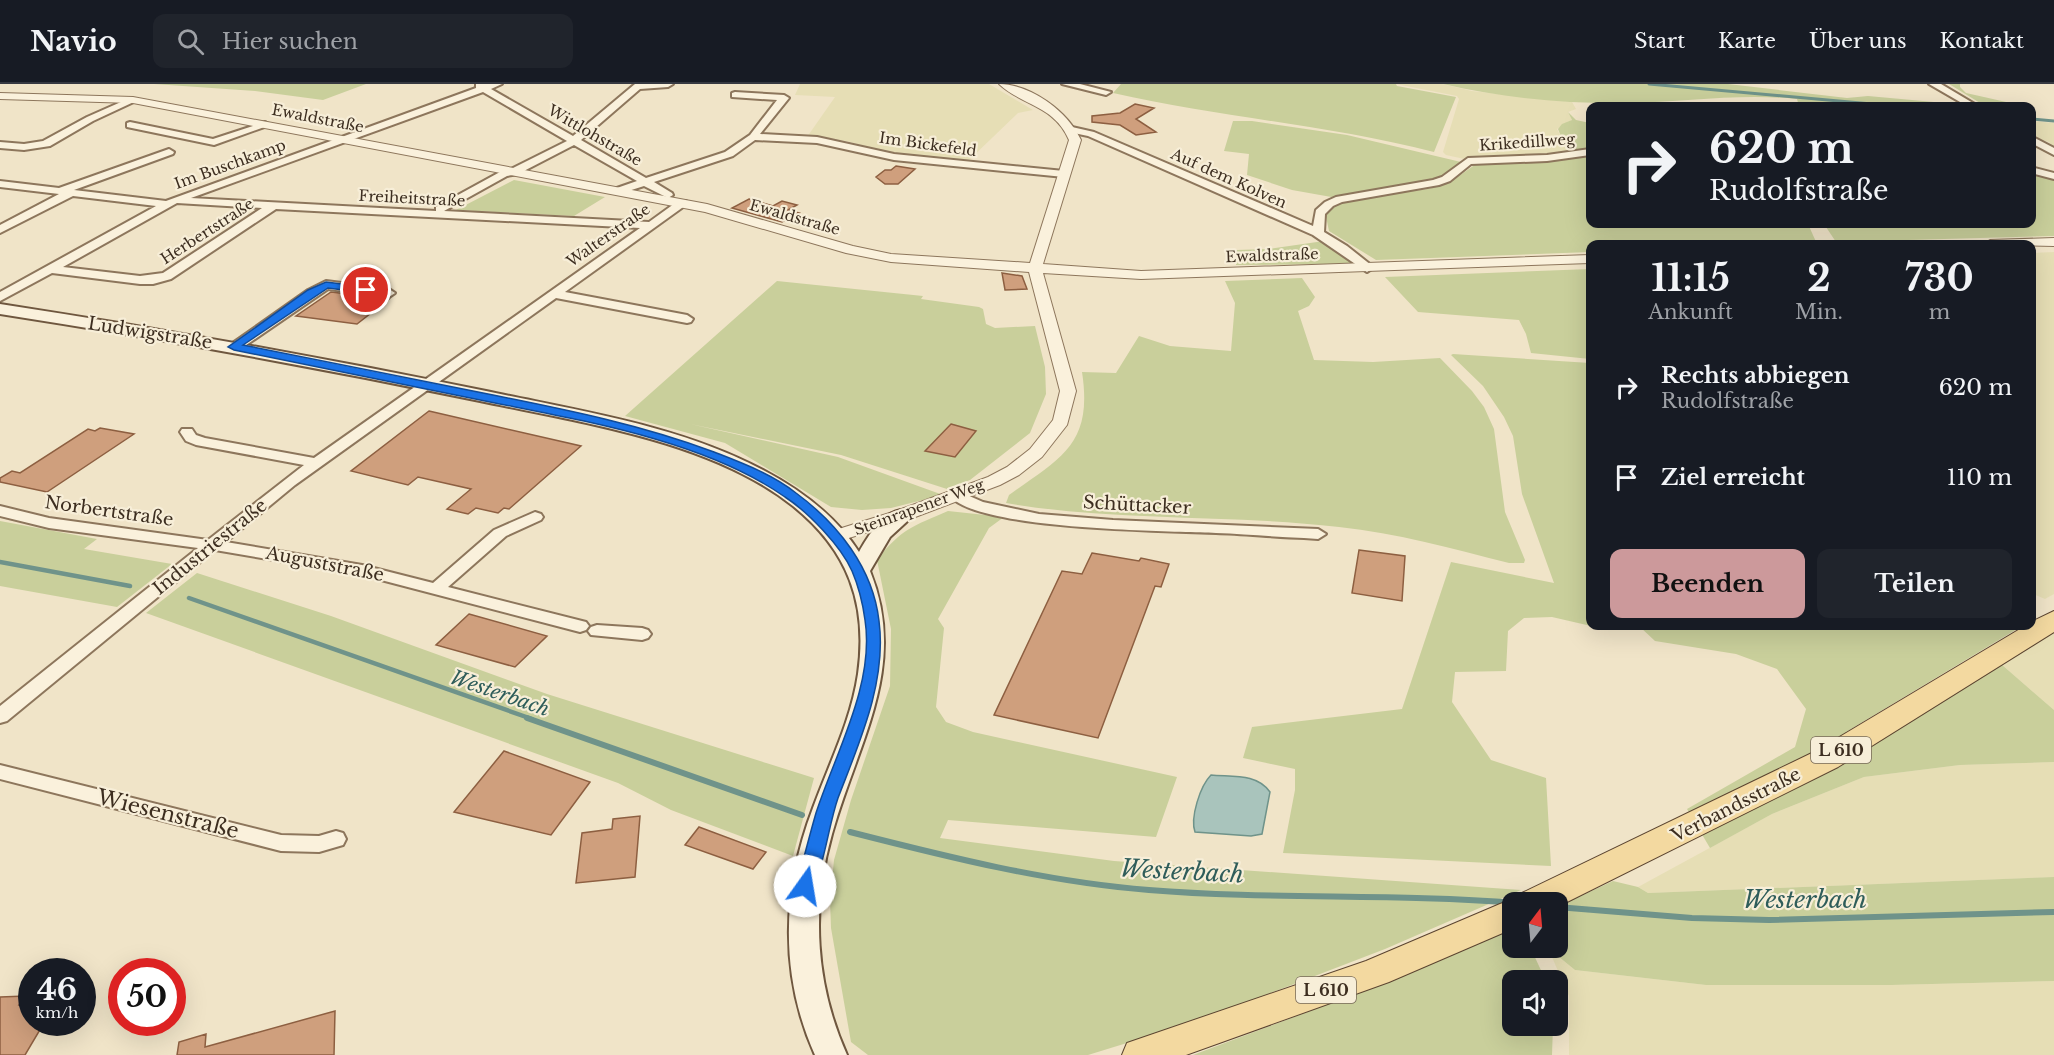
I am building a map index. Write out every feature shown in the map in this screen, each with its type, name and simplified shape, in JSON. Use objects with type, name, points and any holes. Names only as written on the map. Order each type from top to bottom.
[{"type":"main road","name":"Ludwigstraße","points":[[0,309],[234,347],[426,384],[641,432],[700,450],[747,469],[791,495],[836,536],[859,571],[872,621],[871,670],[861,717],[814,848],[805,886],[802,918],[804,963],[813,1013],[831,1055]]},
{"type":"main road","points":[[859,571],[881,533],[903,515]]},
{"type":"main road","name":"Verbandsstraße","points":[[1557,892],[1827,759],[2054,620]]},
{"type":"main road","name":"L 610","points":[[1140,1055],[1377,972],[1502,918]]},
{"type":"street","name":"Im Buschkamp","points":[[0,297],[169,202],[479,86],[497,84]]},
{"type":"street","points":[[440,209],[504,174],[514,172],[574,141],[639,85],[668,84]]},
{"type":"street","points":[[1004,84],[1064,120],[1072,130],[1075,140],[1035,269]]},
{"type":"street","points":[[1067,84],[1106,92]]},
{"type":"street","points":[[1934,84],[1965,102]]},
{"type":"street","name":"Wittlohstraße","points":[[479,86],[669,195]]},
{"type":"street","points":[[618,191],[729,154],[753,137],[784,98],[735,95]]},
{"type":"street","name":"Ewaldstraße","points":[[0,96],[133,100],[707,208],[851,250],[881,256],[1141,275],[1586,259]]},
{"type":"street","points":[[0,145],[36,147],[133,100]]},
{"type":"street","points":[[130,125],[209,144],[265,125]]},
{"type":"street","name":"Auf dem Kolven","points":[[1072,130],[1091,134],[1298,225],[1319,231],[1351,253],[1366,268]]},
{"type":"street","name":"Im Bickefeld","points":[[753,137],[817,141],[894,157],[1064,174]]},
{"type":"street","points":[[2036,142],[2054,152]]},
{"type":"street","points":[[57,192],[169,152]]},
{"type":"street","name":"Krikedillweg","points":[[1319,231],[1317,220],[1326,204],[1340,199],[1435,183],[1446,179],[1468,161],[1547,158],[1586,153]]},
{"type":"street","points":[[2036,171],[2054,176]]},
{"type":"street","name":"Freiheitstraße","points":[[0,184],[57,192],[169,202],[650,225]]},
{"type":"street","points":[[0,230],[70,193]]},
{"type":"street","name":"Walterstraße","points":[[426,384],[682,203]]},
{"type":"street","name":"Herbertstraße","points":[[50,269],[140,280],[166,276],[273,206]]},
{"type":"street","points":[[2036,243],[2054,242]]},
{"type":"street","name":"Steinrapener Weg","points":[[836,536],[958,496],[1013,471],[1036,453],[1061,421],[1068,391],[1035,269]]},
{"type":"street","points":[[234,347],[326,285],[389,293]]},
{"type":"street","name":"Walterstraße","points":[[554,294],[687,319]]},
{"type":"street","name":"Industriestraße","points":[[0,716],[316,463],[426,384]]},
{"type":"street","points":[[187,432],[191,438],[201,442],[316,463]]},
{"type":"street","name":"Schüttacker","points":[[958,496],[968,503],[984,508],[1075,521],[1318,534]]},
{"type":"street","name":"Norbertstraße","points":[[0,511],[49,523],[213,545]]},
{"type":"street","points":[[437,588],[500,533],[535,517]]},
{"type":"street","name":"Auguststraße","points":[[213,545],[362,570],[589,629],[642,634]]},
{"type":"street","name":"Wiesenstraße","points":[[0,772],[281,843],[319,844],[336,839]]},
{"type":"shaded area","points":[[800,84],[989,84],[1033,110],[1018,113],[967,162],[896,154],[846,141],[807,137],[835,97],[795,95]]},
{"type":"shaded area","points":[[1396,84],[1442,84],[1472,91],[1572,102],[1576,109],[1568,112],[1572,120],[1557,129],[1562,139],[1578,152],[1469,160],[1446,155],[1443,152],[1459,99],[1457,96]]},
{"type":"shaded area","points":[[2036,121],[2054,123],[2054,148],[2049,142],[2036,136]]},
{"type":"shaded area","points":[[2054,252],[2054,594],[2045,599],[2036,595],[2036,253]]},
{"type":"shaded area","points":[[2054,630],[2054,710],[2001,664]]},
{"type":"shaded area","points":[[2054,762],[2054,877],[1648,893],[1638,887],[1772,814],[1864,777],[1960,765]]},
{"type":"shaded area","points":[[1552,958],[1560,958],[1575,970],[1706,985],[1891,985],[2054,981],[2054,1055],[1569,1055],[1568,970],[1558,970]]},
{"type":"green space","points":[[154,84],[366,84],[323,100],[255,91]]},
{"type":"green space","points":[[1121,84],[1396,84],[1456,97],[1434,152],[1354,135],[1193,109],[1113,93]]},
{"type":"green space","points":[[1443,84],[1728,84],[1847,98],[1868,96],[1934,102],[1798,102],[1797,99],[1776,97],[1734,97],[1646,102],[1582,102],[1535,99]]},
{"type":"green space","points":[[1949,84],[1960,84],[1966,93],[2006,102],[1978,102]]},
{"type":"green space","points":[[1568,112],[1576,120],[1586,122],[1586,151],[1578,152],[1562,139],[1558,129],[1562,124],[1572,120]]},
{"type":"green space","points":[[1233,121],[1252,121],[1347,135],[1461,162],[1441,179],[1337,198],[1292,190],[1247,175],[1249,154],[1224,151]]},
{"type":"green space","points":[[1586,155],[1586,228],[1810,228],[1815,240],[1586,240],[1586,252],[1376,260],[1329,231],[1325,212],[1341,200],[1428,189],[1449,183],[1476,164]]},
{"type":"green space","points":[[2036,174],[2054,179],[2054,236],[1835,240],[1827,228],[2036,228]]},
{"type":"green space","points":[[514,180],[605,197],[574,216],[456,210]]},
{"type":"green space","points":[[1324,241],[1352,264],[1236,265],[1236,250],[1269,249]]},
{"type":"green space","points":[[1586,269],[1586,359],[1531,353],[1519,320],[1418,312],[1385,277]]},
{"type":"green space","points":[[1302,278],[1315,297],[1309,306],[1298,311],[1314,360],[1373,362],[1440,358],[1472,391],[1484,407],[1494,429],[1505,512],[1525,560],[1524,563],[1509,563],[1404,537],[1339,527],[1256,520],[1130,516],[1006,503],[1009,495],[1058,458],[1078,433],[1083,416],[1082,372],[1116,373],[1139,336],[1170,346],[1231,351],[1235,303],[1225,281]]},
{"type":"green space","points":[[777,281],[923,296],[921,299],[979,307],[983,309],[986,324],[995,328],[1035,326],[1045,367],[1046,394],[1030,433],[970,480],[947,489],[841,455],[690,424],[838,457],[943,495],[891,508],[862,510],[831,507],[725,443],[625,416]]},
{"type":"green space","points":[[1451,355],[1586,363],[1586,625],[1552,617],[1524,618],[1508,631],[1506,671],[1455,672],[1452,702],[1491,760],[1546,778],[1551,866],[1283,853],[1295,790],[1295,769],[1243,758],[1252,727],[1402,709],[1451,562],[1554,583],[1522,494],[1513,436],[1504,417],[1483,386]]},
{"type":"green space","points":[[948,511],[1004,517],[989,528],[938,619],[944,628],[936,707],[946,722],[973,732],[1177,777],[1156,837],[948,820],[940,838],[1114,861],[1521,890],[1502,892],[1502,898],[1385,949],[1195,1022],[1088,1055],[868,1055],[851,1042],[831,928],[830,900],[834,860],[851,800],[890,686],[891,629],[877,560],[893,541],[908,529]]},
{"type":"green space","points":[[0,521],[97,539],[84,549],[172,564],[117,607],[0,586]]},
{"type":"green space","points":[[197,573],[331,616],[547,694],[814,778],[793,856],[671,810],[618,783],[146,613]]},
{"type":"green space","points":[[1643,630],[2015,630],[1846,732],[1866,745],[2001,664],[2054,710],[2054,762],[1960,765],[1864,777],[1772,814],[1710,848],[1687,809],[1795,747],[1806,709],[1777,669],[1736,654],[1655,641]]},
{"type":"green space","points":[[2054,877],[2054,981],[1891,985],[1706,985],[1575,970],[1560,958],[1568,958],[1568,902],[1613,881],[1638,887],[1648,893]]},
{"type":"green space","points":[[1502,930],[1502,958],[1535,958],[1541,970],[1502,970],[1502,1036],[1553,1036],[1552,1055],[1193,1055],[1363,991]]},
{"type":"water","points":[[1211,775],[1251,779],[1265,786],[1270,792],[1262,834],[1251,836],[1195,832],[1194,819],[1197,802]]},
{"type":"building","points":[[1135,104],[1154,108],[1136,119],[1156,132],[1136,135],[1120,125],[1092,122],[1092,116],[1120,113]]},
{"type":"building","points":[[896,166],[915,169],[898,184],[885,184],[876,177],[885,170],[891,170]]},
{"type":"building","points":[[749,199],[773,206],[782,201],[797,205],[788,210],[799,213],[782,222],[732,208]]},
{"type":"building","points":[[1002,273],[1022,276],[1027,289],[1005,290]]},
{"type":"building","points":[[331,292],[389,299],[357,324],[296,316]]},
{"type":"building","points":[[429,411],[581,446],[509,509],[504,508],[498,513],[476,508],[468,514],[447,509],[471,489],[418,477],[408,485],[351,471]]},
{"type":"building","points":[[951,424],[976,431],[955,457],[925,451]]},
{"type":"building","points":[[100,428],[134,434],[47,492],[0,482],[0,478],[12,471],[20,473],[88,429],[95,431]]},
{"type":"building","points":[[1359,550],[1405,556],[1402,601],[1352,593]]},
{"type":"building","points":[[1092,553],[1139,561],[1141,558],[1169,564],[1161,587],[1155,586],[1098,738],[994,715],[1062,571],[1082,574]]},
{"type":"building","points":[[469,614],[547,636],[515,667],[436,645]]},
{"type":"building","points":[[504,751],[590,782],[551,835],[454,812]]},
{"type":"building","points":[[640,816],[635,877],[576,883],[582,833],[612,829],[613,819]]},
{"type":"building","points":[[699,827],[766,852],[753,869],[685,845]]},
{"type":"building","points":[[18,996],[18,1036],[36,1036],[25,1055],[0,1055],[0,997]]},
{"type":"building","points":[[335,1011],[334,1055],[177,1055],[179,1042],[206,1034],[205,1047]]},
{"type":"waterway","points":[[1649,84],[1849,102]]},
{"type":"waterway","points":[[2036,119],[2054,121]]},
{"type":"waterway","name":"Westerbach","points":[[0,562],[130,586]]},
{"type":"waterway","name":"Westerbach","points":[[189,598],[532,719]]},
{"type":"waterway","name":"Westerbach","points":[[527,718],[802,815]]},
{"type":"waterway","name":"Westerbach","points":[[850,832],[1035,875],[1111,886],[1195,893],[1502,902]]},
{"type":"waterway","name":"Westerbach","points":[[1568,908],[1692,918],[1769,920],[2054,912]]},
{"type":"route","points":[[366,290],[326,285],[234,347],[318,362],[548,410],[681,444],[747,469],[791,495],[836,536],[859,571],[872,621],[873,655],[861,717],[825,812],[805,886]]}]
